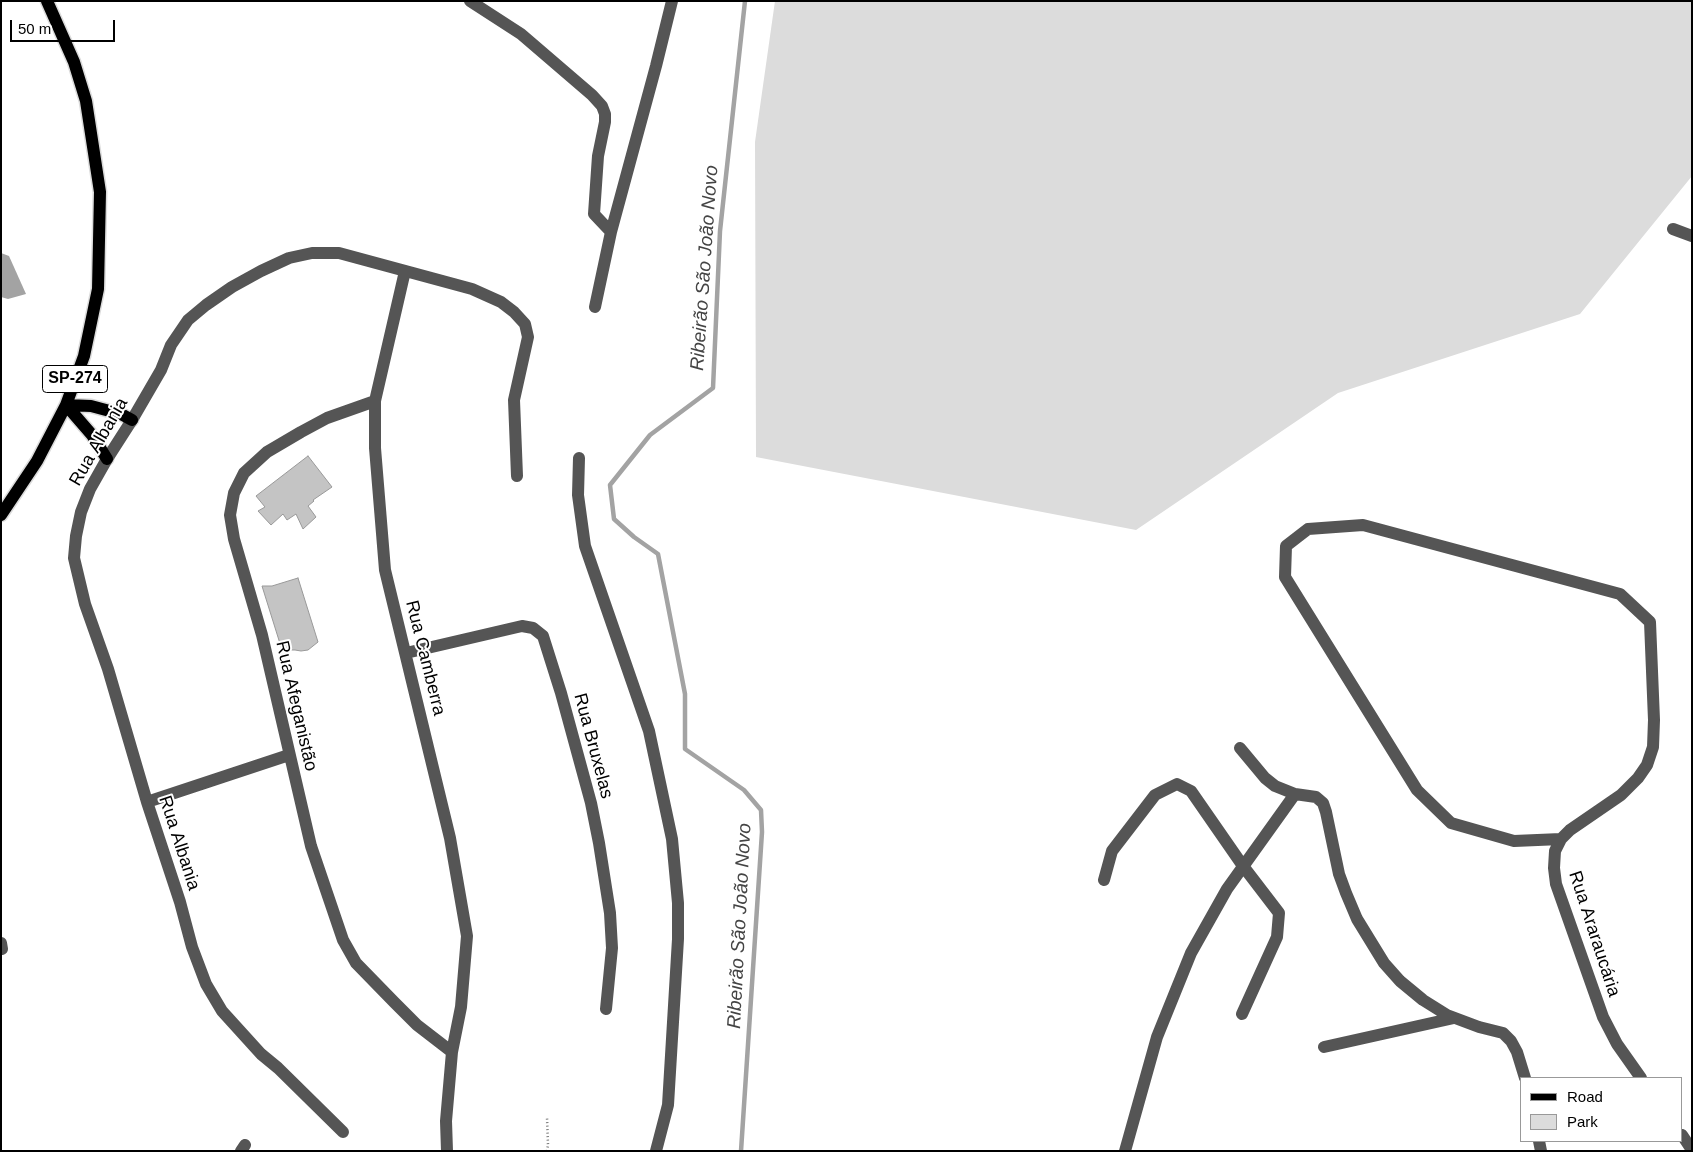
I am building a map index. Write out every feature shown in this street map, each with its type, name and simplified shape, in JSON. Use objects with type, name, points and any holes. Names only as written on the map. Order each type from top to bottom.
[{"type":"main road","name":"SP-274","points":[[1,515],[37,461],[66,405],[84,356],[98,289],[100,192],[86,101],[74,62],[48,4]]},
{"type":"main road","points":[[66,405],[91,406],[121,414],[132,420]]},
{"type":"main road","points":[[66,405],[92,435],[107,459]]},
{"type":"street","points":[[470,1],[521,34],[592,95],[602,106],[605,122],[598,156],[594,214],[611,232]]},
{"type":"street","points":[[595,307],[611,232],[672,1]]},
{"type":"street","points":[[1673,229],[1692,236]]},
{"type":"street","name":"Rua Albania","points":[[343,1132],[278,1068],[261,1054],[222,1011],[206,984],[192,947],[180,902],[147,802],[108,669],[85,604],[74,558],[81,512],[90,490],[107,459],[132,420],[160,370],[171,345],[188,320],[232,287],[289,258],[312,253],[339,253],[472,289],[501,302],[514,312],[525,324],[528,337],[514,400],[517,476]]},
{"type":"street","name":"Rua Camberra","points":[[405,271],[375,402],[375,448],[386,570],[450,838],[467,936],[461,1007],[452,1052],[446,1121],[447,1151]]},
{"type":"street","name":"Rua Afeganistão","points":[[375,402],[327,418],[267,452],[244,473],[234,493],[230,515],[234,539],[262,635],[311,846],[343,940],[356,963],[417,1025],[452,1052]]},
{"type":"street","points":[[579,458],[578,495],[585,546],[649,731],[672,839],[678,903],[678,939],[668,1105],[656,1151]]},
{"type":"street","points":[[1364,525],[1620,594],[1650,622],[1654,720],[1653,747],[1647,765],[1638,778],[1621,795],[1570,830],[1561,839],[1514,841],[1451,823],[1417,790],[1284,577],[1286,546],[1308,529],[1364,525]]},
{"type":"street","name":"Rua Bruxelas","points":[[406,653],[522,626],[533,628],[543,636],[564,702],[591,803],[599,843],[610,912],[612,948],[606,1009]]},
{"type":"street","points":[[1240,748],[1265,778],[1275,786],[1295,794],[1316,797],[1323,803],[1339,874],[1346,893],[1357,919],[1384,964],[1400,981],[1424,1000],[1454,1018],[1503,1033],[1511,1041],[1517,1052],[1525,1077]]},
{"type":"street","points":[[147,802],[289,755]]},
{"type":"street","points":[[1104,880],[1112,851],[1155,795],[1177,784],[1191,791],[1243,866],[1279,913],[1276,937],[1242,1014]]},
{"type":"street","points":[[1125,1151],[1157,1037],[1191,954],[1227,889],[1295,794]]},
{"type":"street","name":"Rua Araraucária","points":[[1561,839],[1555,850],[1554,868],[1556,884],[1603,1017],[1617,1044],[1640,1077]]},
{"type":"street","points":[[1324,1047],[1454,1018]]},
{"type":"street","points":[[1683,1136],[1692,1150]]},
{"type":"path","points":[[546,1151],[548,1145],[547,1117]]},
{"type":"green space","points":[[775,1],[1692,1],[1692,176],[1580,314],[1338,393],[1136,530],[756,457],[755,142]]},
{"type":"shaded area","points":[[1,253],[9,256],[26,294],[8,299],[1,297]]},
{"type":"building","points":[[308,456],[332,487],[313,500],[308,506],[316,517],[303,529],[296,514],[287,520],[283,514],[271,525],[258,511],[265,507],[256,496]]},
{"type":"building","points":[[298,578],[318,642],[308,650],[282,650],[262,586],[272,586]]},
{"type":"waterway","name":"Ribeirão São João Novo","points":[[741,1151],[762,832],[761,810],[744,790],[685,749],[685,694],[658,554],[634,537],[614,519],[610,485],[650,435],[713,388],[720,231],[745,1]]}]
